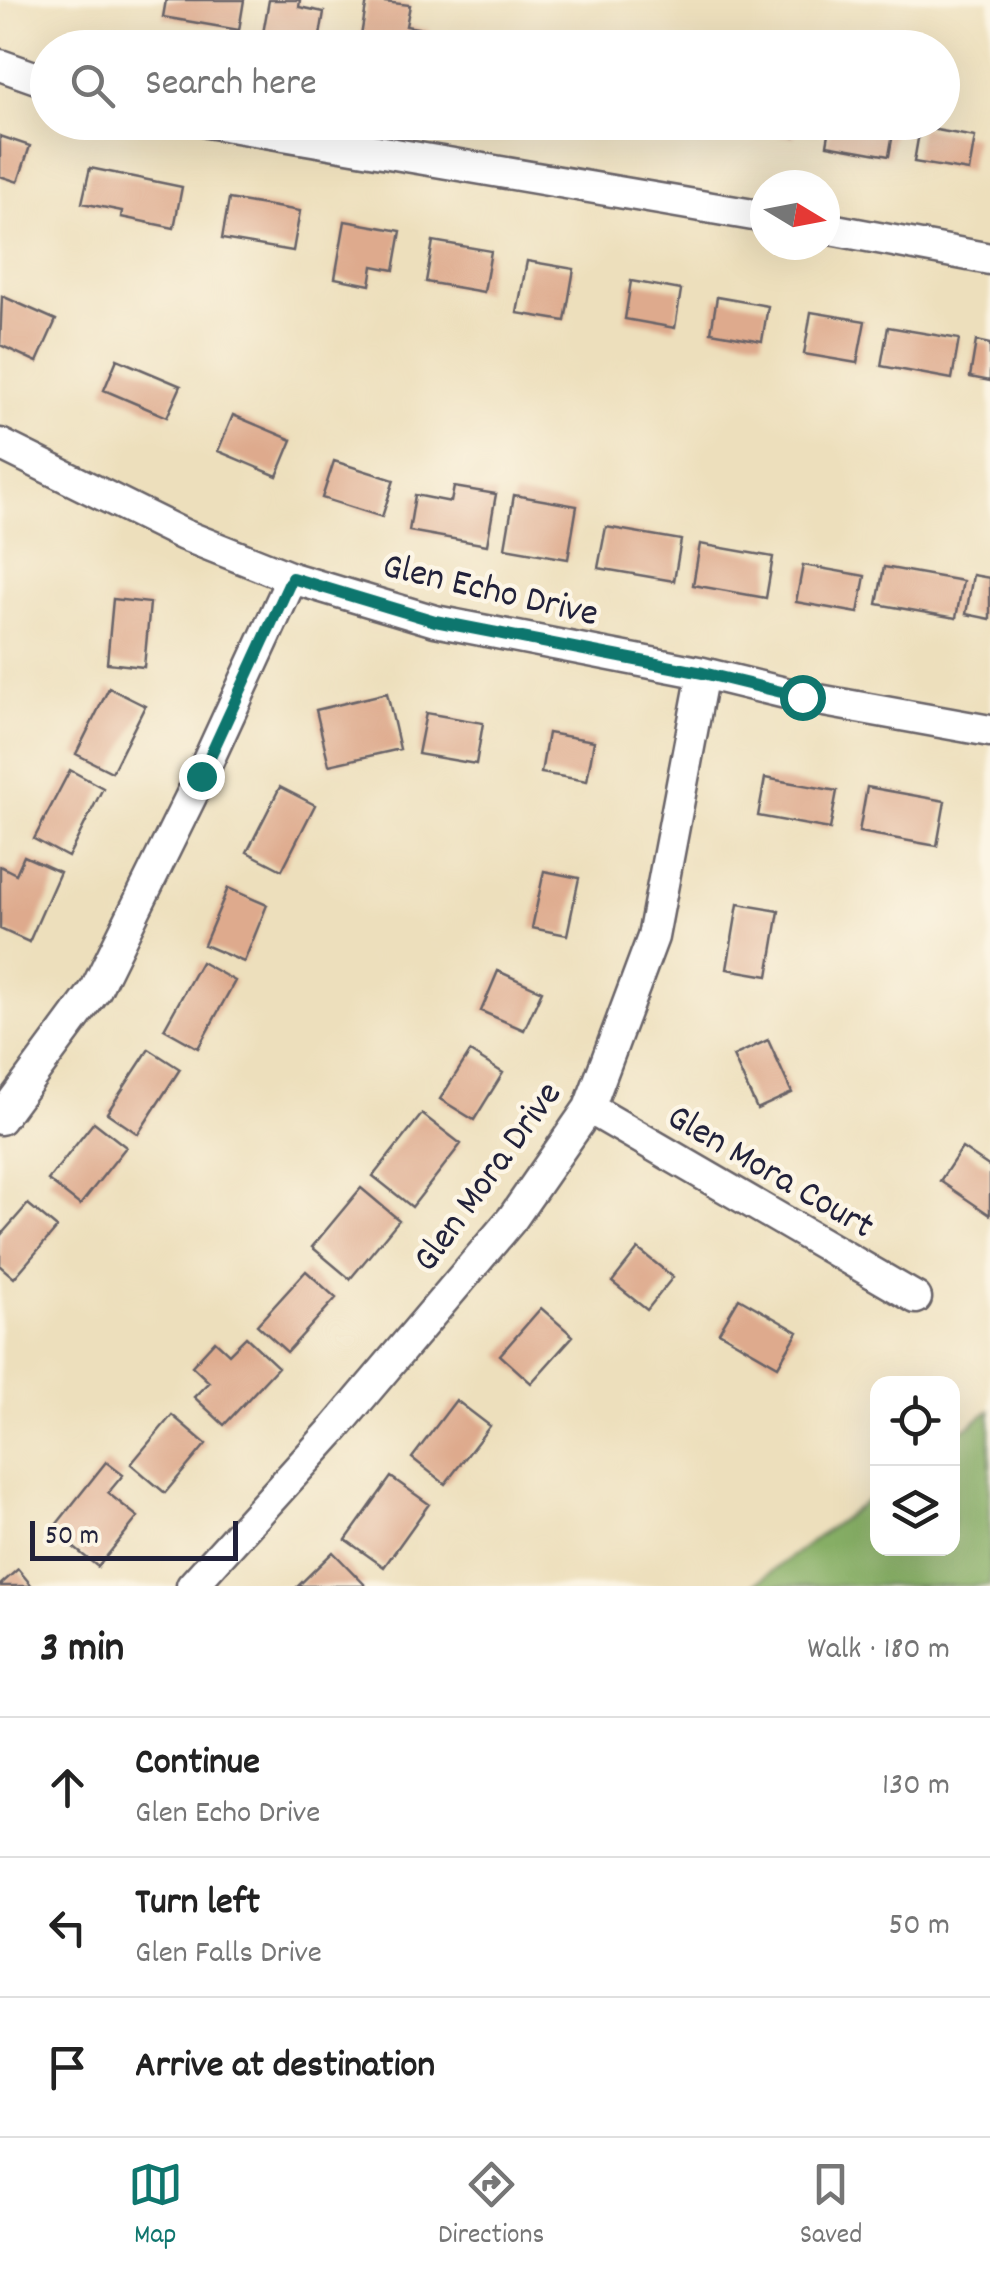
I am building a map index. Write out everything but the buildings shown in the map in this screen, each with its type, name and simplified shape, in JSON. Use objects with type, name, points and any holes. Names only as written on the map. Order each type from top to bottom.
[{"type":"street","points":[[0,65],[30,76]]},
{"type":"street","points":[[299,140],[750,215]]},
{"type":"street","points":[[840,231],[990,259]]},
{"type":"street","name":"Glen Echo Drive","points":[[0,444],[184,536],[292,578],[435,621],[990,732]]},
{"type":"street","points":[[0,1119],[96,989],[201,776],[292,578]]},
{"type":"street","name":"Glen Mora Drive","points":[[192,1586],[335,1428],[512,1219],[589,1108],[653,937],[703,673]]},
{"type":"street","name":"Glen Mora Court","points":[[589,1108],[916,1298]]},
{"type":"green space","points":[[990,1410],[990,1586],[752,1586],[870,1498],[870,1556],[960,1556],[960,1433]]},
{"type":"route","points":[[201,776],[292,578],[435,621],[703,673],[802,697]]}]
